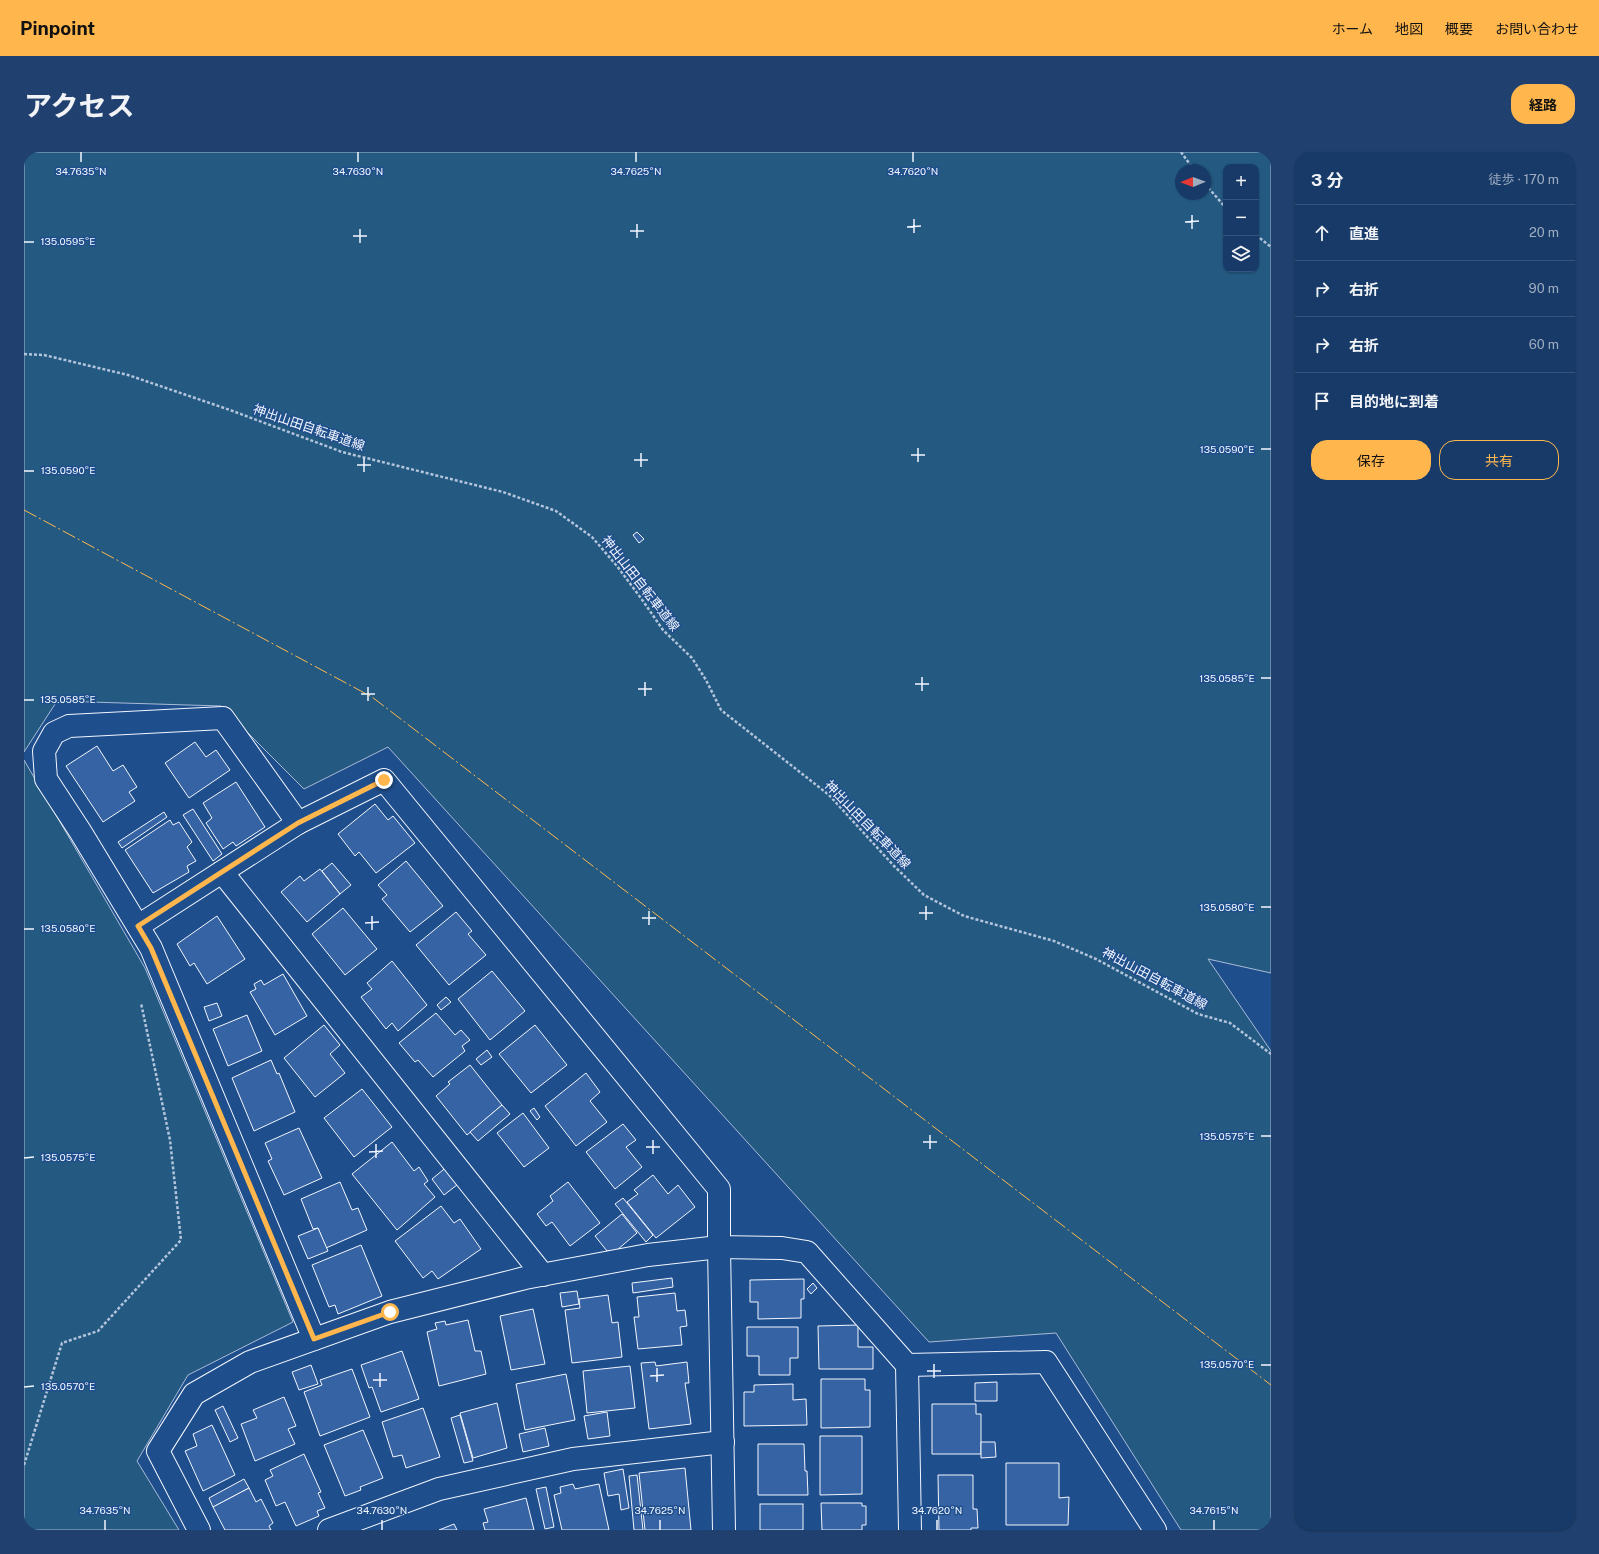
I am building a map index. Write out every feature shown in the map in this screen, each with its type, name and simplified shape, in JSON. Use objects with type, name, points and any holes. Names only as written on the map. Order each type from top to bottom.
[{"type":"street","points":[[298,823],[223,718],[69,726],[54,733],[44,751],[46,779],[80,831],[151,948],[314,1339]]},
{"type":"street","points":[[138,926],[298,823],[384,780],[719,1189],[724,1530]]},
{"type":"street","points":[[222,872],[543,1275]]},
{"type":"street","points":[[199,1530],[158,1451],[194,1394],[250,1362],[390,1312],[543,1275],[648,1255],[719,1247],[782,1248],[807,1252],[907,1365],[910,1530]]},
{"type":"street","points":[[907,1365],[1046,1362],[1155,1530]]},
{"type":"street","points":[[329,1530],[447,1487],[573,1459],[722,1442]]},
{"type":"path","points":[[1181,152],[1190,164]]},
{"type":"path","points":[[1211,191],[1223,205]]},
{"type":"path","points":[[1259,238],[1271,247]]},
{"type":"path","name":"神出山田自転車道線","points":[[24,354],[44,355],[128,375],[230,410],[342,452],[503,492],[556,512],[592,537],[617,566],[663,630],[692,658],[706,680],[721,710],[829,795],[894,866],[924,895],[964,916],[1054,941],[1096,958],[1198,1014],[1230,1024],[1271,1054]]},
{"type":"path","points":[[24,1465],[62,1343],[98,1331],[181,1240],[170,1140],[140,997]]},
{"type":"shaded area","points":[[24,152],[1271,152],[1271,973],[1208,959],[1271,1051],[1271,1530],[1181,1530],[1056,1333],[929,1342],[388,747],[304,789],[221,706],[57,701],[24,752]]},
{"type":"shaded area","points":[[24,760],[145,968],[293,1322],[188,1375],[137,1461],[179,1530],[24,1530]]},
{"type":"building","points":[[637,532],[644,539],[639,543],[633,535]]},
{"type":"building","points":[[195,742],[206,757],[216,750],[230,770],[189,798],[165,763]]},
{"type":"building","points":[[97,746],[113,771],[123,765],[137,787],[129,792],[135,801],[103,822],[66,766]]},
{"type":"building","points":[[236,782],[265,827],[236,846],[233,842],[223,849],[206,823],[212,818],[203,803]]},
{"type":"building","points":[[375,804],[388,820],[393,816],[415,843],[376,873],[359,852],[355,856],[338,834]]},
{"type":"building","points":[[193,809],[222,854],[213,861],[183,815]]},
{"type":"building","points":[[164,812],[167,817],[122,848],[118,842]]},
{"type":"building","points":[[170,820],[173,825],[179,822],[192,842],[187,847],[196,861],[187,866],[189,872],[153,893],[125,850]]},
{"type":"building","points":[[406,861],[443,906],[410,932],[382,899],[387,895],[378,885]]},
{"type":"building","points":[[332,863],[351,885],[340,894],[322,871]]},
{"type":"building","points":[[320,869],[340,894],[307,922],[281,892],[300,876],[304,881]]},
{"type":"building","points":[[343,908],[377,949],[345,975],[312,934]]},
{"type":"building","points":[[456,912],[472,931],[468,934],[486,955],[449,985],[416,945]]},
{"type":"building","points":[[217,916],[245,959],[207,984],[194,963],[190,966],[177,944]]},
{"type":"building","points":[[392,961],[427,1005],[398,1031],[392,1023],[386,1029],[361,997],[372,989],[367,983]]},
{"type":"building","points":[[492,971],[525,1011],[490,1040],[458,999]]},
{"type":"building","points":[[283,974],[307,1016],[275,1035],[250,992],[256,989],[254,984],[261,980],[264,985]]},
{"type":"building","points":[[446,997],[451,1002],[441,1010],[437,1005]]},
{"type":"building","points":[[217,1003],[222,1016],[209,1021],[204,1007]]},
{"type":"building","points":[[436,1013],[455,1035],[461,1030],[470,1040],[462,1046],[465,1051],[433,1077],[418,1060],[415,1062],[399,1043]]},
{"type":"building","points":[[247,1015],[262,1051],[228,1066],[213,1029]]},
{"type":"building","points":[[324,1025],[340,1045],[330,1054],[345,1073],[315,1097],[284,1058]]},
{"type":"building","points":[[535,1025],[567,1065],[531,1093],[499,1054]]},
{"type":"building","points":[[487,1050],[492,1057],[481,1065],[476,1059]]},
{"type":"building","points":[[271,1060],[277,1074],[279,1073],[295,1112],[254,1131],[232,1078]]},
{"type":"building","points":[[470,1065],[502,1105],[467,1135],[436,1096],[450,1084],[448,1082]]},
{"type":"building","points":[[586,1073],[600,1092],[590,1101],[607,1122],[576,1146],[545,1106]]},
{"type":"building","points":[[362,1089],[392,1127],[354,1157],[324,1118]]},
{"type":"building","points":[[502,1105],[510,1114],[478,1141],[470,1132]]},
{"type":"building","points":[[534,1108],[540,1117],[537,1120],[530,1111]]},
{"type":"building","points":[[523,1113],[549,1148],[524,1167],[497,1133]]},
{"type":"building","points":[[623,1124],[636,1140],[626,1147],[642,1167],[615,1189],[586,1152]]},
{"type":"building","points":[[299,1128],[322,1178],[284,1195],[268,1161],[272,1159],[265,1143]]},
{"type":"building","points":[[392,1142],[414,1171],[419,1167],[428,1181],[424,1184],[435,1197],[397,1230],[352,1174]]},
{"type":"building","points":[[449,1165],[462,1181],[444,1195],[432,1179]]},
{"type":"building","points":[[653,1175],[668,1194],[678,1185],[695,1207],[656,1238],[627,1202],[638,1194],[634,1190]]},
{"type":"building","points":[[340,1182],[352,1210],[358,1208],[367,1230],[326,1248],[318,1228],[313,1229],[301,1199]]},
{"type":"building","points":[[568,1182],[600,1223],[570,1246],[552,1222],[546,1226],[537,1214],[553,1201],[550,1196]]},
{"type":"building","points":[[623,1198],[653,1235],[646,1242],[615,1204]]},
{"type":"building","points":[[441,1206],[454,1223],[460,1219],[481,1249],[438,1279],[432,1271],[423,1278],[395,1241]]},
{"type":"building","points":[[622,1214],[637,1233],[617,1250],[607,1251],[595,1236]]},
{"type":"building","points":[[318,1228],[328,1251],[308,1259],[298,1236]]},
{"type":"building","points":[[361,1245],[382,1296],[338,1314],[335,1305],[329,1307],[312,1265]]},
{"type":"building","points":[[672,1278],[673,1287],[633,1293],[632,1283]]},
{"type":"building","points":[[804,1279],[804,1299],[801,1299],[801,1318],[758,1319],[758,1302],[750,1302],[750,1280]]},
{"type":"building","points":[[813,1283],[817,1288],[811,1294],[807,1289]]},
{"type":"building","points":[[577,1291],[579,1304],[562,1307],[560,1293]]},
{"type":"building","points":[[675,1293],[677,1311],[685,1310],[687,1326],[680,1327],[682,1345],[638,1349],[634,1317],[639,1317],[637,1297]]},
{"type":"building","points":[[608,1295],[612,1323],[618,1322],[622,1357],[572,1363],[565,1310],[580,1308],[579,1299]]},
{"type":"building","points":[[533,1309],[545,1364],[511,1370],[500,1316]]},
{"type":"building","points":[[468,1320],[475,1351],[481,1351],[486,1374],[439,1386],[427,1332],[437,1329],[435,1323],[445,1321],[446,1325]]},
{"type":"building","points":[[858,1325],[858,1347],[873,1347],[873,1369],[819,1369],[818,1326]]},
{"type":"building","points":[[747,1327],[798,1327],[798,1358],[790,1358],[790,1375],[759,1375],[759,1356],[747,1356]]},
{"type":"building","points":[[402,1351],[419,1399],[381,1412],[372,1387],[369,1388],[361,1365]]},
{"type":"building","points":[[655,1362],[656,1366],[687,1362],[689,1383],[685,1383],[691,1424],[649,1429],[641,1363]]},
{"type":"building","points":[[311,1365],[318,1384],[299,1390],[292,1372]]},
{"type":"building","points":[[630,1366],[635,1408],[587,1413],[583,1371]]},
{"type":"building","points":[[352,1369],[370,1417],[320,1436],[304,1392],[322,1385],[320,1380]]},
{"type":"building","points":[[566,1374],[575,1420],[525,1430],[516,1384]]},
{"type":"building","points":[[821,1379],[865,1379],[865,1390],[870,1390],[870,1427],[821,1428]]},
{"type":"building","points":[[997,1382],[997,1401],[975,1401],[975,1383]]},
{"type":"building","points":[[793,1384],[793,1400],[806,1399],[807,1425],[744,1426],[744,1392],[754,1392],[754,1385]]},
{"type":"building","points":[[284,1397],[296,1426],[288,1429],[295,1444],[255,1461],[241,1424],[257,1418],[253,1410]]},
{"type":"building","points":[[497,1403],[507,1448],[473,1458],[460,1413]]},
{"type":"building","points":[[932,1404],[976,1404],[976,1414],[981,1414],[981,1454],[932,1454]]},
{"type":"building","points":[[223,1406],[238,1438],[230,1442],[215,1410]]},
{"type":"building","points":[[423,1408],[440,1457],[406,1468],[402,1455],[393,1457],[382,1422]]},
{"type":"building","points":[[607,1412],[610,1436],[588,1439],[584,1416]]},
{"type":"building","points":[[460,1415],[473,1461],[464,1463],[451,1418]]},
{"type":"building","points":[[212,1425],[235,1475],[203,1491],[185,1451],[197,1446],[193,1434]]},
{"type":"building","points":[[545,1428],[549,1446],[523,1452],[519,1434]]},
{"type":"building","points":[[363,1430],[383,1478],[360,1487],[361,1490],[345,1496],[324,1445]]},
{"type":"building","points":[[820,1436],[862,1436],[862,1494],[820,1495]]},
{"type":"building","points":[[981,1442],[995,1442],[996,1457],[981,1458]]},
{"type":"building","points":[[758,1444],[804,1444],[808,1495],[758,1495]]},
{"type":"building","points":[[304,1454],[321,1492],[318,1493],[325,1508],[317,1511],[319,1516],[296,1526],[285,1502],[276,1506],[265,1480],[273,1476],[270,1470]]},
{"type":"building","points":[[1006,1463],[1059,1463],[1059,1498],[1069,1497],[1068,1525],[1006,1525]]},
{"type":"building","points":[[685,1468],[691,1530],[645,1530],[639,1473]]},
{"type":"building","points":[[623,1469],[629,1508],[621,1510],[619,1494],[608,1496],[604,1473]]},
{"type":"building","points":[[637,1475],[643,1530],[634,1530],[629,1476]]},
{"type":"building","points":[[938,1475],[973,1475],[973,1509],[977,1509],[978,1528],[971,1528],[971,1530],[939,1530]]},
{"type":"building","points":[[244,1479],[249,1488],[213,1507],[209,1498]]},
{"type":"building","points":[[573,1484],[575,1489],[599,1484],[609,1530],[562,1530],[554,1495],[561,1493],[560,1487]]},
{"type":"building","points":[[546,1487],[554,1527],[545,1529],[536,1489]]},
{"type":"building","points":[[249,1488],[256,1502],[261,1499],[273,1523],[269,1526],[271,1530],[225,1530],[213,1507]]},
{"type":"building","points":[[526,1498],[534,1530],[485,1530],[483,1523],[488,1522],[484,1509]]},
{"type":"building","points":[[821,1503],[862,1503],[862,1506],[866,1506],[866,1525],[862,1525],[862,1530],[822,1530]]},
{"type":"building","points":[[760,1504],[803,1504],[803,1530],[760,1530]]},
{"type":"building","points":[[454,1524],[457,1530],[439,1530]]},
{"type":"power","points":[[24,510],[372,697],[1271,1385]]},
{"type":"route","points":[[384,780],[298,823],[138,926],[151,948],[314,1339],[390,1312]]}]
